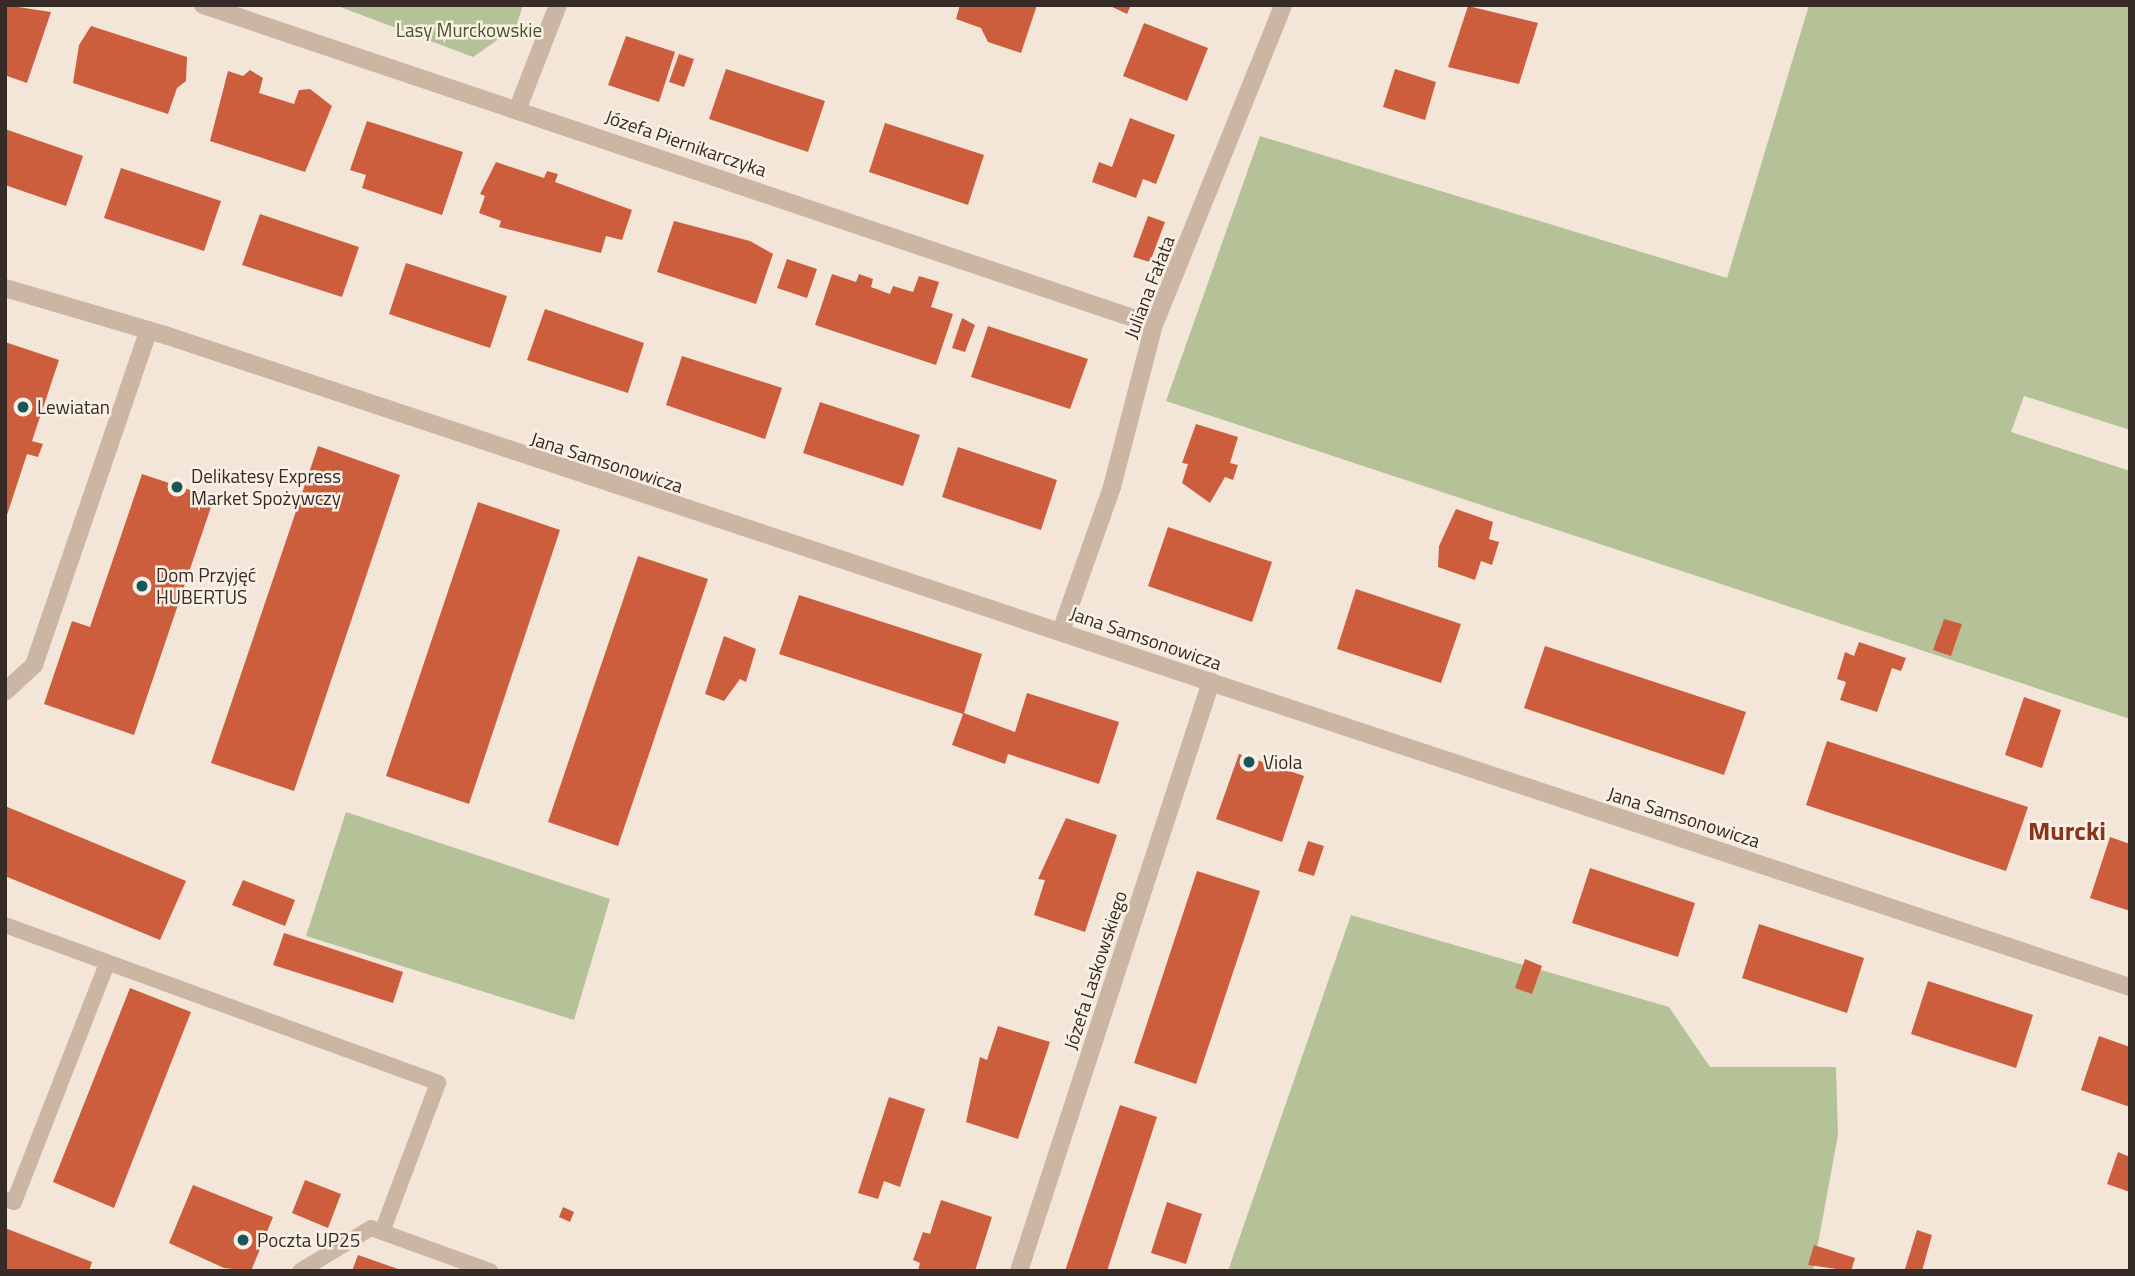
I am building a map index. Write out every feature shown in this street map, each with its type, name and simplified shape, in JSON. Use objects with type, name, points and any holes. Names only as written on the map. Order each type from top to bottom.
[{"type":"street","name":"Józefa Piernikarczyka","points":[[203,5],[518,108],[1154,325]]},
{"type":"street","points":[[518,108],[558,5]]},
{"type":"street","name":"Juliana Fałata","points":[[1061,631],[1112,487],[1154,325],[1283,5]]},
{"type":"street","name":"Jana Samsonowicza","points":[[5,288],[149,330],[2130,987]]},
{"type":"street","points":[[5,692],[34,665],[149,330]]},
{"type":"street","name":"Józefa Laskowskiego","points":[[1019,1271],[1212,682]]},
{"type":"lane","points":[[5,925],[106,966],[438,1083],[382,1232]]},
{"type":"lane","points":[[5,1199],[14,1202],[106,966]]},
{"type":"lane","points":[[300,1271],[371,1228],[490,1271]]},
{"type":"green space","name":"Lasy Murckowskie","points":[[335,5],[523,5],[516,27],[473,57]]},
{"type":"green space","points":[[1809,5],[2130,5],[2130,430],[2024,396],[2011,432],[2130,471],[2130,719],[1166,401],[1260,136],[1727,278]]},
{"type":"green space","points":[[346,812],[610,899],[574,1020],[306,936]]},
{"type":"green space","points":[[1351,915],[1669,1007],[1710,1067],[1836,1067],[1838,1135],[1813,1271],[1228,1271]]},
{"type":"building","points":[[5,5],[51,12],[27,83],[7,76]]},
{"type":"building","points":[[960,5],[1037,5],[1021,53],[988,42],[981,28],[956,19]]},
{"type":"building","points":[[1108,5],[1131,5],[1127,14]]},
{"type":"building","points":[[1468,6],[1538,23],[1519,84],[1448,67]]},
{"type":"building","points":[[1144,23],[1208,48],[1187,101],[1123,76]]},
{"type":"building","points":[[91,26],[187,57],[186,81],[177,88],[168,114],[73,83],[79,45]]},
{"type":"building","points":[[626,36],[675,52],[659,102],[608,85]]},
{"type":"building","points":[[679,54],[694,59],[684,87],[669,82]]},
{"type":"building","points":[[726,69],[825,101],[808,152],[709,119]]},
{"type":"building","points":[[1395,69],[1436,82],[1425,120],[1383,107]]},
{"type":"building","points":[[250,70],[263,78],[259,93],[294,104],[299,90],[310,89],[332,106],[305,172],[210,141],[228,71],[243,76]]},
{"type":"building","points":[[1130,118],[1175,135],[1156,184],[1143,179],[1136,198],[1092,182],[1099,162],[1112,167]]},
{"type":"building","points":[[367,121],[463,152],[442,215],[362,188],[366,175],[350,170]]},
{"type":"building","points":[[885,123],[984,155],[968,205],[869,172]]},
{"type":"building","points":[[5,129],[83,156],[66,206],[5,185]]},
{"type":"building","points":[[496,162],[544,178],[547,171],[558,174],[555,182],[632,210],[622,240],[606,236],[601,253],[499,227],[501,221],[479,213],[485,196],[480,194]]},
{"type":"building","points":[[121,168],[221,201],[204,251],[104,218]]},
{"type":"building","points":[[260,214],[359,247],[342,297],[242,265]]},
{"type":"building","points":[[1148,216],[1165,222],[1150,262],[1133,257]]},
{"type":"building","points":[[674,221],[750,241],[773,254],[756,304],[657,272]]},
{"type":"building","points":[[787,259],[817,269],[807,298],[777,288]]},
{"type":"building","points":[[406,263],[507,296],[490,348],[389,314]]},
{"type":"building","points":[[832,274],[856,282],[859,274],[873,279],[871,287],[890,294],[893,286],[913,292],[919,276],[939,282],[931,307],[953,314],[936,365],[815,325]]},
{"type":"building","points":[[545,309],[644,343],[628,393],[527,360]]},
{"type":"building","points":[[962,318],[975,325],[965,352],[952,348]]},
{"type":"building","points":[[988,326],[1088,359],[1070,409],[971,377]]},
{"type":"building","points":[[5,342],[59,360],[32,441],[43,444],[38,457],[27,454],[6,518]]},
{"type":"building","points":[[682,356],[782,388],[765,439],[666,405]]},
{"type":"building","points":[[820,402],[920,435],[903,486],[803,453]]},
{"type":"building","points":[[1196,424],[1238,437],[1230,463],[1238,465],[1233,480],[1225,477],[1210,503],[1182,483],[1188,464],[1182,463]]},
{"type":"building","points":[[318,446],[400,475],[294,791],[211,763]]},
{"type":"building","points":[[958,447],[1057,480],[1041,530],[942,497]]},
{"type":"building","points":[[142,474],[214,498],[134,735],[44,704],[72,621],[90,627]]},
{"type":"building","points":[[478,502],[560,530],[469,804],[386,776]]},
{"type":"building","points":[[1456,509],[1493,522],[1489,539],[1499,542],[1492,565],[1481,561],[1475,580],[1438,567],[1439,546]]},
{"type":"building","points":[[1168,527],[1272,562],[1252,622],[1148,586]]},
{"type":"building","points":[[638,556],[708,579],[618,846],[548,822]]},
{"type":"building","points":[[1356,589],[1461,624],[1441,683],[1337,649]]},
{"type":"building","points":[[799,595],[982,654],[964,713],[1015,732],[1027,693],[1119,722],[1099,784],[1008,754],[1005,764],[952,745],[963,714],[779,654]]},
{"type":"building","points":[[1944,619],[1962,624],[1951,656],[1933,650]]},
{"type":"building","points":[[724,636],[756,649],[746,682],[740,679],[724,701],[705,694]]},
{"type":"building","points":[[1859,642],[1906,658],[1901,671],[1892,668],[1877,712],[1840,700],[1846,682],[1837,679],[1845,652],[1854,656]]},
{"type":"building","points":[[1545,646],[1746,712],[1724,775],[1524,708]]},
{"type":"building","points":[[2024,697],[2061,710],[2042,768],[2005,755]]},
{"type":"building","points":[[1827,741],[2028,807],[2006,871],[1806,805]]},
{"type":"building","points":[[1239,754],[1304,776],[1282,842],[1216,819]]},
{"type":"building","points":[[5,806],[186,881],[160,940],[5,876]]},
{"type":"building","points":[[1066,818],[1117,835],[1085,932],[1034,915],[1045,880],[1038,879]]},
{"type":"building","points":[[2110,837],[2130,844],[2130,911],[2090,898]]},
{"type":"building","points":[[1308,841],[1324,846],[1314,876],[1298,871]]},
{"type":"building","points":[[1590,868],[1695,903],[1678,957],[1572,923]]},
{"type":"building","points":[[1197,871],[1260,891],[1196,1084],[1134,1063]]},
{"type":"building","points":[[243,880],[295,900],[285,926],[232,905]]},
{"type":"building","points":[[1759,924],[1864,958],[1847,1013],[1742,978]]},
{"type":"building","points":[[284,933],[403,972],[393,1003],[273,965]]},
{"type":"building","points":[[1525,959],[1542,966],[1532,994],[1515,988]]},
{"type":"building","points":[[1928,981],[2033,1015],[2016,1068],[1911,1034]]},
{"type":"building","points":[[130,988],[191,1012],[114,1208],[53,1182]]},
{"type":"building","points":[[998,1026],[1050,1042],[1018,1139],[966,1122],[980,1057],[987,1060]]},
{"type":"building","points":[[2099,1036],[2130,1047],[2130,1107],[2081,1090]]},
{"type":"building","points":[[889,1097],[925,1109],[900,1187],[884,1181],[878,1199],[858,1193]]},
{"type":"building","points":[[1120,1105],[1157,1117],[1107,1271],[1065,1271]]},
{"type":"building","points":[[2118,1152],[2130,1157],[2130,1192],[2107,1184]]},
{"type":"building","points":[[305,1180],[341,1194],[328,1228],[292,1213]]},
{"type":"building","points":[[193,1185],[273,1217],[251,1271],[224,1268],[169,1243]]},
{"type":"building","points":[[941,1200],[992,1217],[975,1271],[918,1271],[920,1263],[913,1260],[923,1232],[930,1234]]},
{"type":"building","points":[[1167,1202],[1202,1214],[1186,1264],[1151,1253]]},
{"type":"building","points":[[563,1207],[574,1212],[570,1222],[559,1217]]},
{"type":"building","points":[[5,1228],[92,1262],[89,1271],[5,1271]]},
{"type":"building","points":[[1917,1230],[1932,1235],[1922,1271],[1905,1269]]},
{"type":"building","points":[[1814,1245],[1855,1258],[1851,1271],[1808,1265]]},
{"type":"building","points":[[358,1255],[401,1270],[401,1271],[352,1271]]},
{"type":"place","name":"Lewiatan","points":[[23,407]]},
{"type":"place","name":"Delikatesy Express Market Spożywczy","points":[[177,487]]},
{"type":"place","name":"Dom Przyjęć HUBERTUS","points":[[142,586]]},
{"type":"place","name":"Viola","points":[[1249,762]]},
{"type":"place","name":"Poczta UP25","points":[[243,1240]]},
{"type":"district","name":"Murcki","points":[[2067,831]]}]
